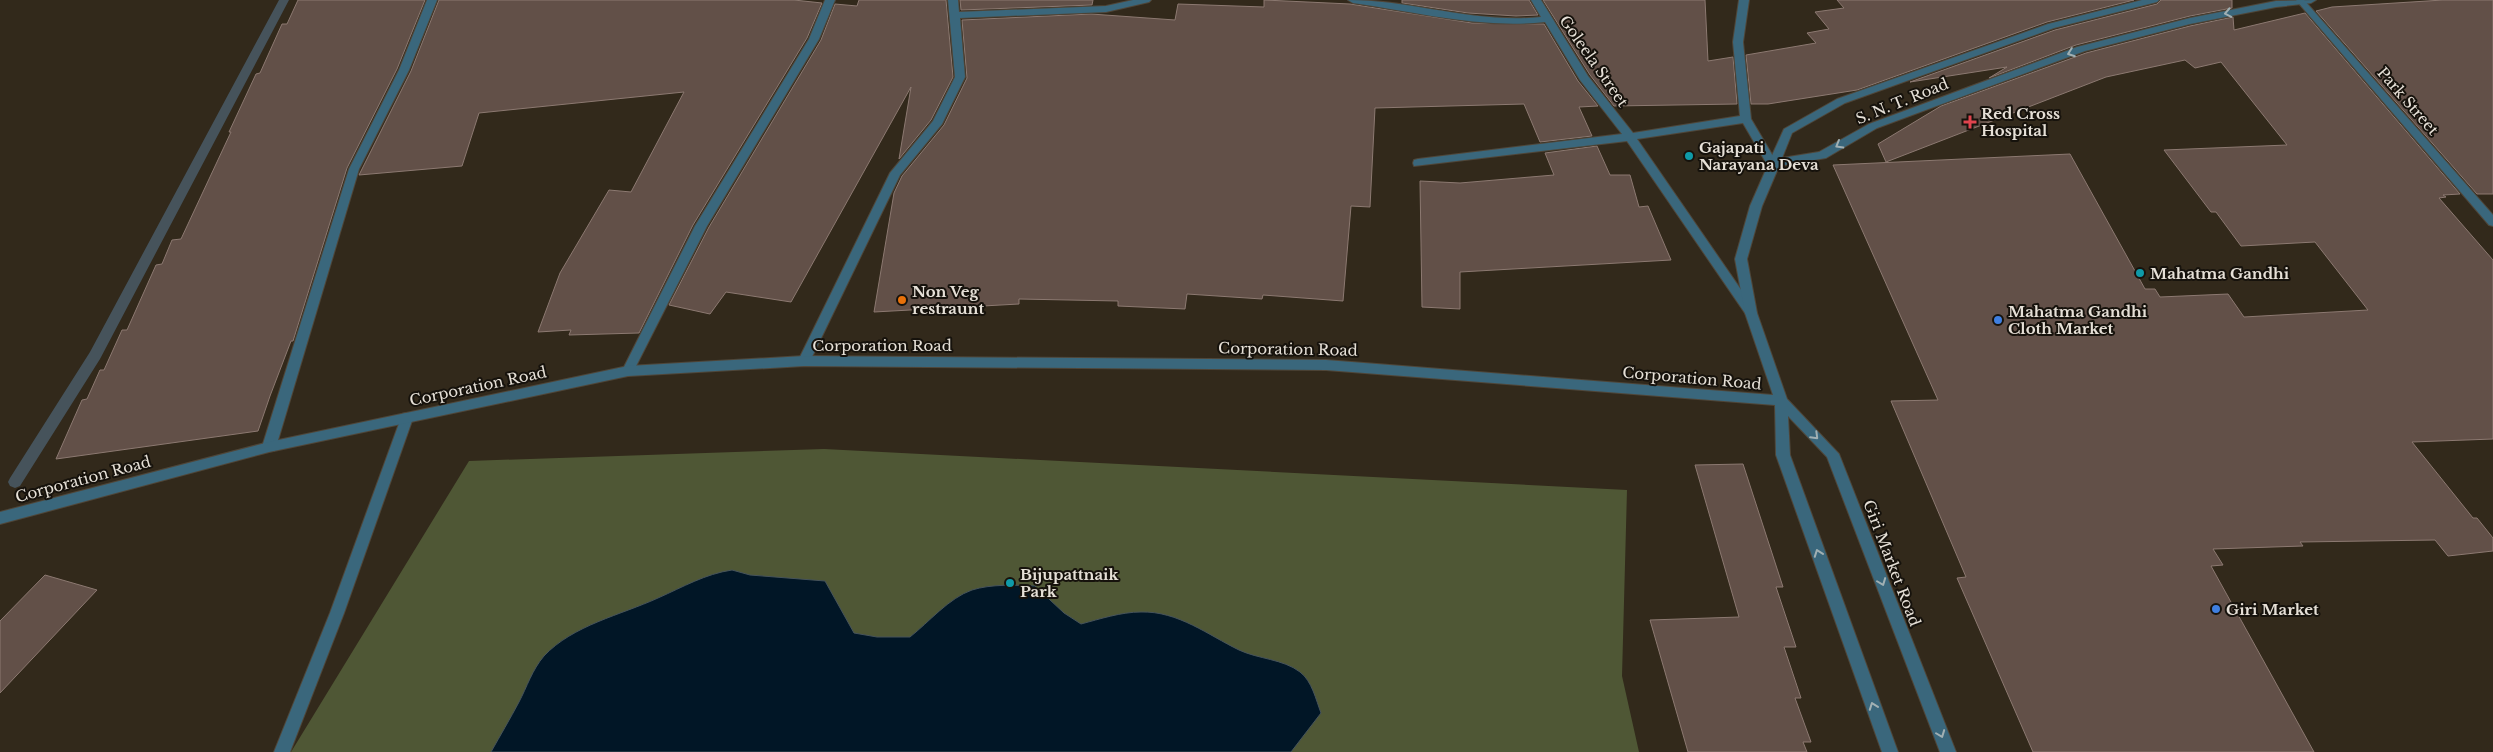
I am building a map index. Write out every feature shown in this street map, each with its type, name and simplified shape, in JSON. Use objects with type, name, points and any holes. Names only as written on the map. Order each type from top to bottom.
[{"type":"street","points":[[269,447],[354,170],[404,70],[432,0]]},
{"type":"street","points":[[628,371],[701,226],[814,39],[830,0]]},
{"type":"street","points":[[804,361],[895,173],[938,122],[960,77],[956,15],[952,0]]},
{"type":"street","points":[[956,15],[1106,5],[1146,0]]},
{"type":"street","points":[[1353,0],[1392,4],[1478,21],[1547,19]]},
{"type":"street","name":"Goleela Street","points":[[1536,0],[1584,78],[1630,137],[1751,313]]},
{"type":"street","points":[[1744,0],[1738,42],[1746,119],[1772,163]]},
{"type":"street","name":"S. N. T. Road","points":[[1772,163],[1788,131],[1841,101],[2051,26],[2154,0]]},
{"type":"street","name":"S. N. T. Road","points":[[1772,163],[1822,155],[1873,126],[2081,49],[2190,21],[2305,0]]},
{"type":"street","name":"Park Street","points":[[2305,0],[2493,222]]},
{"type":"street","points":[[1418,163],[1630,137],[1746,119]]},
{"type":"street","name":"Giri Market Road","points":[[1772,163],[1756,206],[1741,259],[1751,313],[1780,401],[1783,455],[1890,752]]},
{"type":"street","name":"Corporation Road","points":[[0,518],[269,447],[628,371],[804,361],[1326,364],[1780,401]]},
{"type":"street","name":"Giri Market Road","points":[[1780,401],[1832,454],[1948,752]]},
{"type":"street","points":[[282,752],[337,613],[407,418]]},
{"type":"green space","name":"Bijupattnaik Park","points":[[824,449],[1627,490],[1622,676],[1639,752],[291,752],[469,461]]},
{"type":"water","points":[[732,570],[750,575],[825,581],[854,633],[877,637],[910,637],[955,599],[972,590],[995,586],[1035,586],[1064,613],[1081,624],[1133,612],[1168,615],[1192,625],[1239,650],[1286,664],[1300,672],[1308,680],[1321,713],[1291,752],[491,752],[536,667],[556,645],[569,636],[598,622],[703,578]]},
{"type":"building","points":[[298,0],[425,0],[397,69],[347,168],[293,341],[291,341],[258,431],[56,459],[82,400],[87,399],[100,370],[104,370],[122,330],[127,330],[156,265],[162,264],[172,240],[181,239],[256,74],[260,73],[282,24],[287,24]]},
{"type":"building","points":[[439,0],[794,0],[822,3],[807,38],[693,225],[639,333],[569,335],[571,330],[538,332],[560,273],[609,190],[631,192],[684,92],[479,113],[462,166],[359,175],[411,71]]},
{"type":"building","points":[[859,0],[946,0],[953,77],[931,120],[899,159],[911,87],[791,302],[726,292],[710,314],[669,305],[709,227],[821,40],[835,4],[857,6]]},
{"type":"building","points":[[960,0],[1093,0],[1092,5],[961,10]]},
{"type":"building","points":[[1264,0],[1350,4],[1472,23],[1544,24],[1578,81],[1598,106],[1579,107],[1592,136],[1540,142],[1524,104],[1375,108],[1370,207],[1351,206],[1343,301],[1263,295],[1262,299],[1187,294],[1185,309],[1118,306],[1118,301],[1019,299],[1019,304],[874,312],[894,193],[902,176],[944,125],[967,78],[962,20],[1091,14],[1175,20],[1178,4],[1264,7]]},
{"type":"building","points":[[1402,0],[1529,0],[1538,15],[1516,16],[1468,13],[1402,3]]},
{"type":"building","points":[[1543,0],[1705,0],[1708,61],[1733,57],[1737,104],[1614,106],[1590,75]]},
{"type":"building","points":[[1837,0],[2134,0],[2047,22],[1857,90],[1768,104],[1751,104],[1746,55],[1816,43],[1807,33],[1829,29],[1815,12],[1844,8]]},
{"type":"building","points":[[2161,0],[2232,0],[2232,8],[2190,16],[2076,45],[1989,78],[2007,67],[1910,82],[2055,30],[2157,4]]},
{"type":"building","points":[[2443,0],[2493,0],[2493,194],[2477,194],[2316,11],[2332,7]]},
{"type":"building","points":[[2305,13],[2460,194],[2443,195],[2446,197],[2439,198],[2493,260],[2493,439],[2412,442],[2473,518],[2477,518],[2493,538],[2493,551],[2448,556],[2435,540],[2300,542],[2303,546],[2213,549],[2223,565],[2211,566],[2314,752],[2033,752],[1957,578],[1966,577],[1891,401],[1938,400],[1833,165],[2070,154],[2145,289],[2155,289],[2160,297],[2228,294],[2244,317],[2368,310],[2315,242],[2241,246],[2216,212],[2211,212],[2164,150],[2287,145],[2221,62],[2195,68],[2185,60],[2106,77],[1886,162],[1878,144],[1941,106],[2086,53],[2233,17],[2234,30]]},
{"type":"building","points":[[1597,146],[1610,175],[1630,175],[1639,207],[1648,206],[1671,260],[1460,272],[1460,309],[1422,307],[1420,181],[1460,183],[1554,175],[1545,153]]},
{"type":"building","points":[[1743,464],[1783,587],[1776,587],[1796,647],[1784,647],[1801,698],[1795,698],[1811,742],[1803,742],[1807,752],[1688,752],[1650,620],[1739,617],[1695,465]]},
{"type":"building","points":[[45,575],[97,590],[0,693],[0,621]]},
{"type":"waterway","points":[[15,482],[95,355],[284,0]]},
{"type":"place","name":"Red Cross Hospital","points":[[1970,122]]},
{"type":"place","name":"Gajapati Narayana Deva","points":[[1689,156]]},
{"type":"place","name":"Mahatma Gandhi","points":[[2140,273]]},
{"type":"place","name":"Non Veg restraunt","points":[[902,300]]},
{"type":"place","name":"Mahatma Gandhi Cloth Market","points":[[1998,320]]},
{"type":"place","name":"Bijupattnaik Park","points":[[1010,583]]},
{"type":"place","name":"Giri Market","points":[[2216,609]]}]
